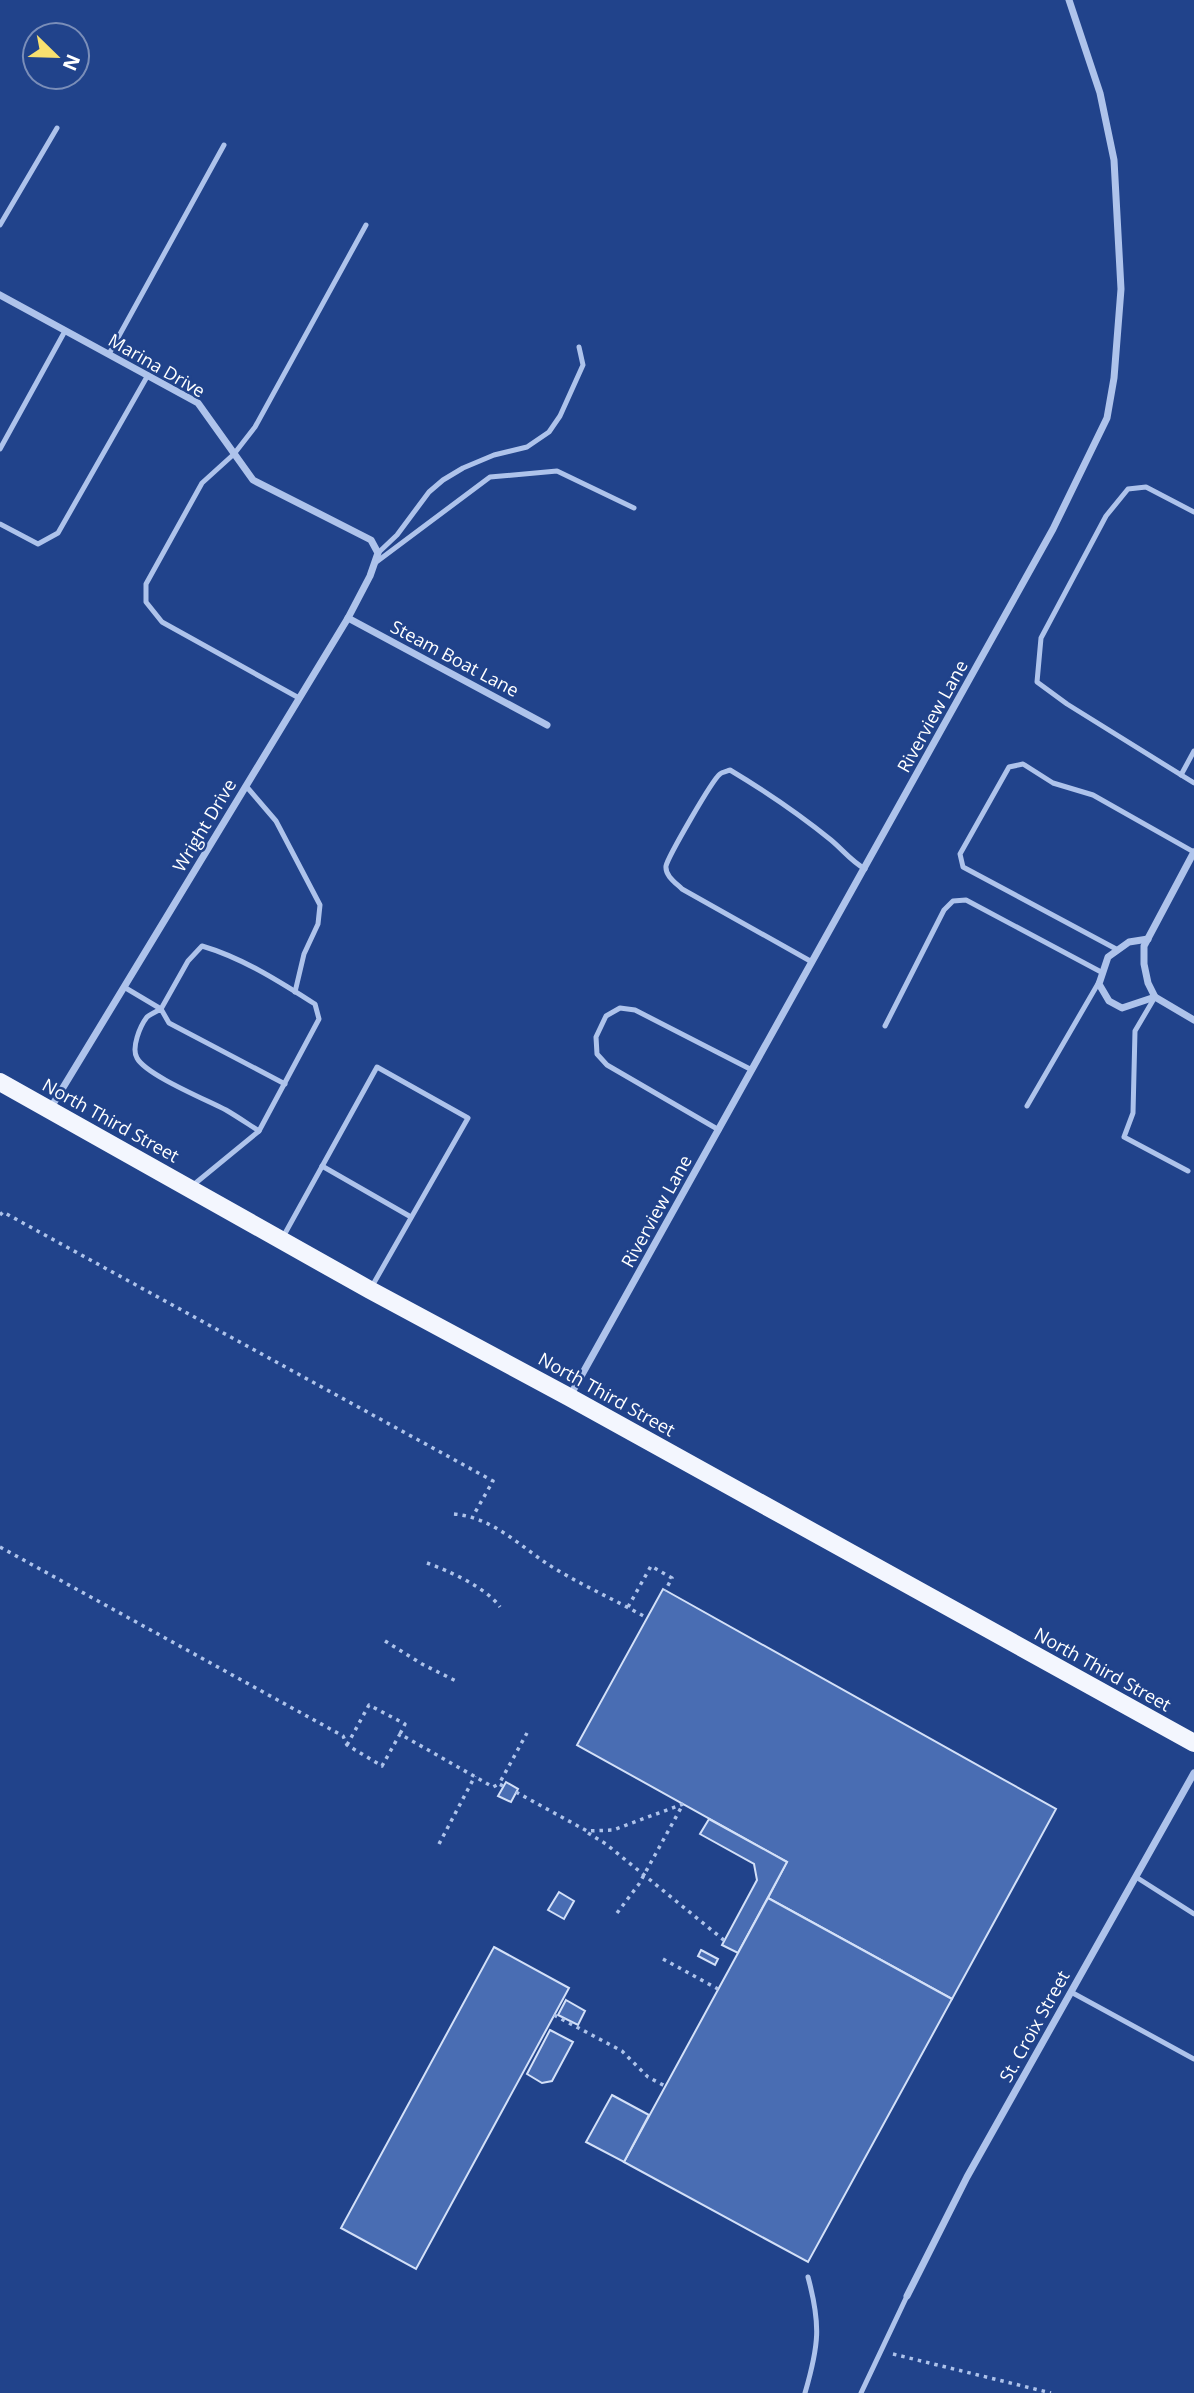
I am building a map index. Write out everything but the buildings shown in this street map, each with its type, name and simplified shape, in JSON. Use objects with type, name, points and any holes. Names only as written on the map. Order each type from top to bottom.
[{"type":"main road","name":"North Third Street","points":[[0,1082],[370,1290],[569,1397],[1194,1743]]},
{"type":"street","name":"Riverview Lane","points":[[569,1397],[1053,529],[1107,418],[1115,378],[1121,289],[1114,160],[1100,93],[1069,0]]},
{"type":"street","name":"Marina Drive","points":[[0,295],[198,403],[253,480],[371,540],[378,553]]},
{"type":"street","name":"Wright Drive","points":[[50,1109],[348,618],[378,553]]},
{"type":"street","name":"Steam Boat Lane","points":[[348,618],[547,725]]},
{"type":"street","points":[[1194,852],[1144,946],[1148,983],[1155,997],[1194,1020]]},
{"type":"street","points":[[1148,939],[1129,942],[1108,957],[1099,984],[1109,1001],[1122,1008],[1155,997]]},
{"type":"street","name":"St. Croix Street","points":[[907,2296],[967,2177],[1194,1773]]},
{"type":"lane","points":[[0,225],[57,128]]},
{"type":"lane","points":[[109,354],[224,145]]},
{"type":"lane","points":[[299,698],[162,622],[146,601],[146,584],[202,483],[234,454],[255,427],[366,225]]},
{"type":"lane","points":[[0,449],[65,331]]},
{"type":"lane","points":[[378,553],[443,480],[494,455],[527,447],[549,432],[570,397],[583,365],[579,347]]},
{"type":"lane","points":[[0,524],[38,544],[58,533],[148,375]]},
{"type":"lane","points":[[375,563],[490,477],[557,471],[634,508]]},
{"type":"lane","points":[[1194,512],[1146,487],[1128,489],[1106,516],[1041,638],[1037,682],[1067,704],[1194,783]]},
{"type":"lane","points":[[1181,775],[1194,751]]},
{"type":"lane","points":[[1118,950],[964,867],[960,854],[1009,767],[1023,764],[1053,783],[1093,795],[1194,852]]},
{"type":"lane","points":[[812,962],[682,888],[668,876],[666,867],[682,838],[720,773],[730,770],[769,794],[834,842],[849,859],[864,869]]},
{"type":"lane","points":[[246,786],[276,821],[320,905],[318,924],[304,954],[295,992]]},
{"type":"lane","points":[[885,1026],[944,910],[953,901],[966,900],[1103,972],[1027,1106]]},
{"type":"lane","points":[[189,1188],[259,1131],[319,1020],[315,1004],[222,952],[202,946],[188,961],[162,1009],[148,1016],[134,1045],[135,1055],[141,1064],[170,1082],[228,1111],[259,1131]]},
{"type":"lane","points":[[124,987],[162,1009],[169,1023],[285,1084]]},
{"type":"lane","points":[[1155,997],[1135,1031],[1133,1113],[1124,1136],[1188,1171]]},
{"type":"lane","points":[[719,1130],[607,1065],[597,1054],[596,1037],[606,1016],[620,1008],[635,1010],[752,1070]]},
{"type":"lane","points":[[281,1240],[377,1067],[468,1118],[370,1290]]},
{"type":"lane","points":[[322,1166],[411,1217]]},
{"type":"lane","points":[[1136,1877],[1194,1914]]},
{"type":"lane","points":[[1071,1992],[1194,2059]]},
{"type":"lane","points":[[805,2393],[817,2353],[817,2313],[808,2277]]},
{"type":"lane","points":[[861,2393],[907,2296]]},
{"type":"path","points":[[0,1215],[3,1212],[493,1481],[473,1516]]},
{"type":"path","points":[[454,1514],[473,1516],[523,1544],[544,1561],[647,1618]]},
{"type":"path","points":[[0,1547],[343,1736],[347,1745],[382,1766],[405,1724],[369,1705],[347,1745]]},
{"type":"path","points":[[427,1563],[493,1597],[500,1607]]},
{"type":"path","points":[[628,1607],[650,1566],[672,1578],[666,1591]]},
{"type":"path","points":[[385,1641],[458,1682]]},
{"type":"path","points":[[400,1734],[493,1787],[501,1785],[527,1733]]},
{"type":"path","points":[[439,1844],[475,1776]]},
{"type":"path","points":[[516,1792],[606,1844],[725,1941]]},
{"type":"path","points":[[587,1831],[613,1830],[683,1804],[644,1876],[617,1913]]},
{"type":"path","points":[[663,1959],[718,1989]]},
{"type":"path","points":[[554,2015],[622,2052],[648,2077],[665,2086]]},
{"type":"path","points":[[881,2351],[1051,2393]]}]
